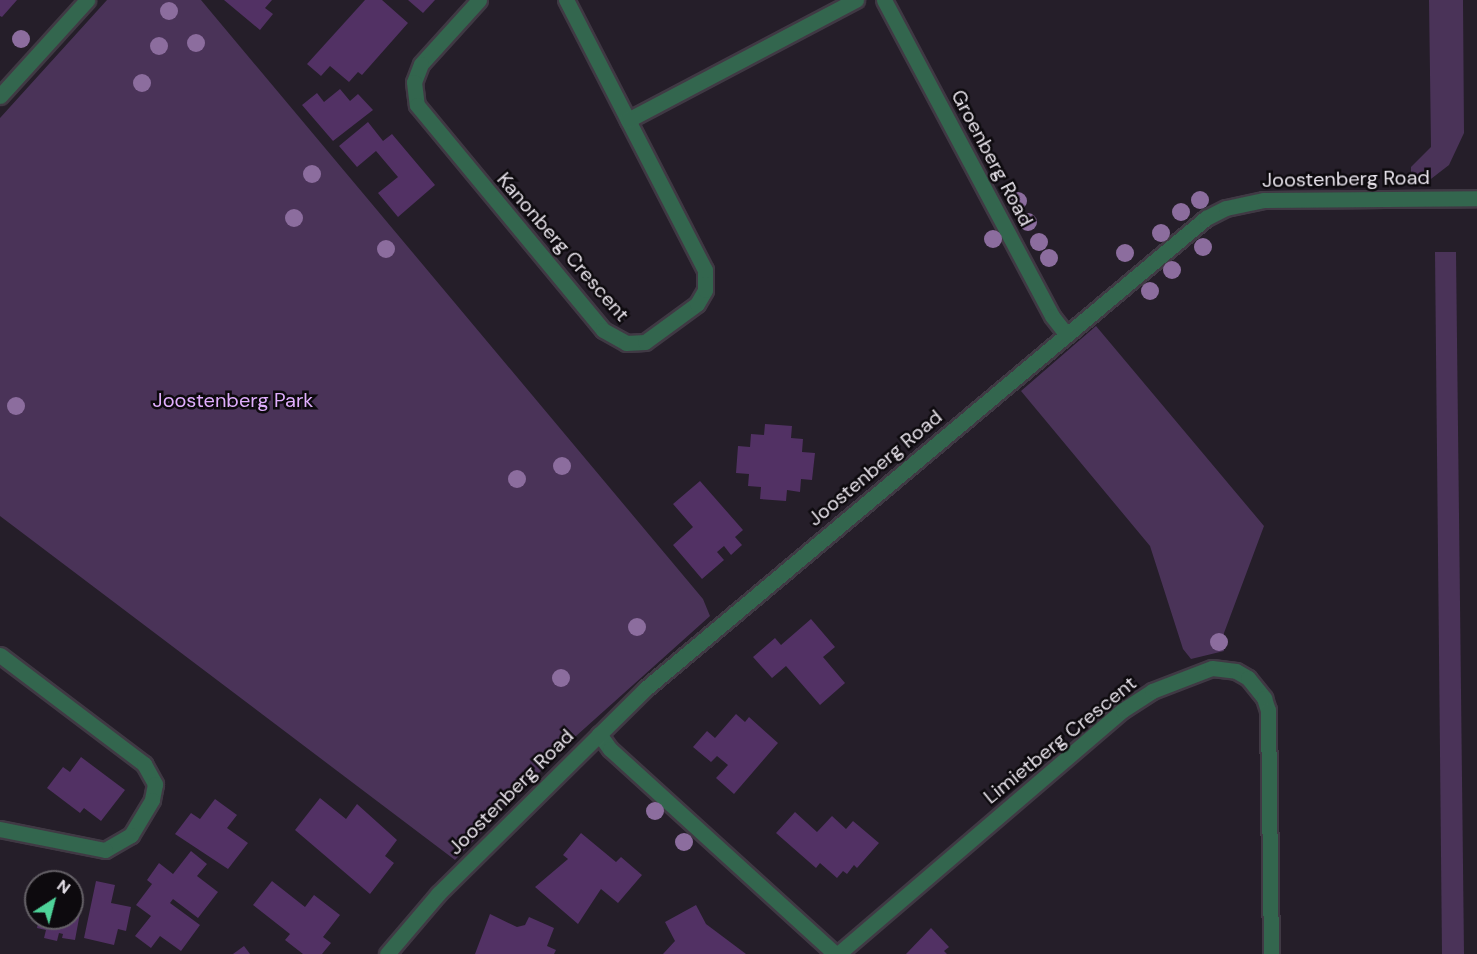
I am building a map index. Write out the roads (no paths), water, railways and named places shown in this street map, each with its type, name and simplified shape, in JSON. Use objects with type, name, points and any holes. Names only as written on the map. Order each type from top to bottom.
[{"type":"street","points":[[0,96],[87,0]]},
{"type":"street","name":"Kanonberg Crescent","points":[[479,0],[421,64],[414,82],[417,105],[603,330],[617,340],[635,344],[654,339],[691,309],[702,297],[706,280],[702,261],[566,0]]},
{"type":"street","points":[[628,120],[856,0]]},
{"type":"street","name":"Groenberg Road","points":[[884,0],[1052,316],[1066,334]]},
{"type":"street","name":"Joostenberg Road","points":[[387,954],[420,912],[645,689],[1197,225],[1226,208],[1264,200],[1477,198]]},
{"type":"street","points":[[0,655],[144,764],[154,784],[152,800],[131,835],[105,850],[0,829]]},
{"type":"street","name":"Limietberg Crescent","points":[[599,734],[610,749],[836,954],[1123,710],[1161,687],[1212,668],[1236,671],[1248,678],[1264,698],[1268,710],[1271,954]]},
{"type":"park label","name":"Joostenberg Park","points":[[233,400]]}]
